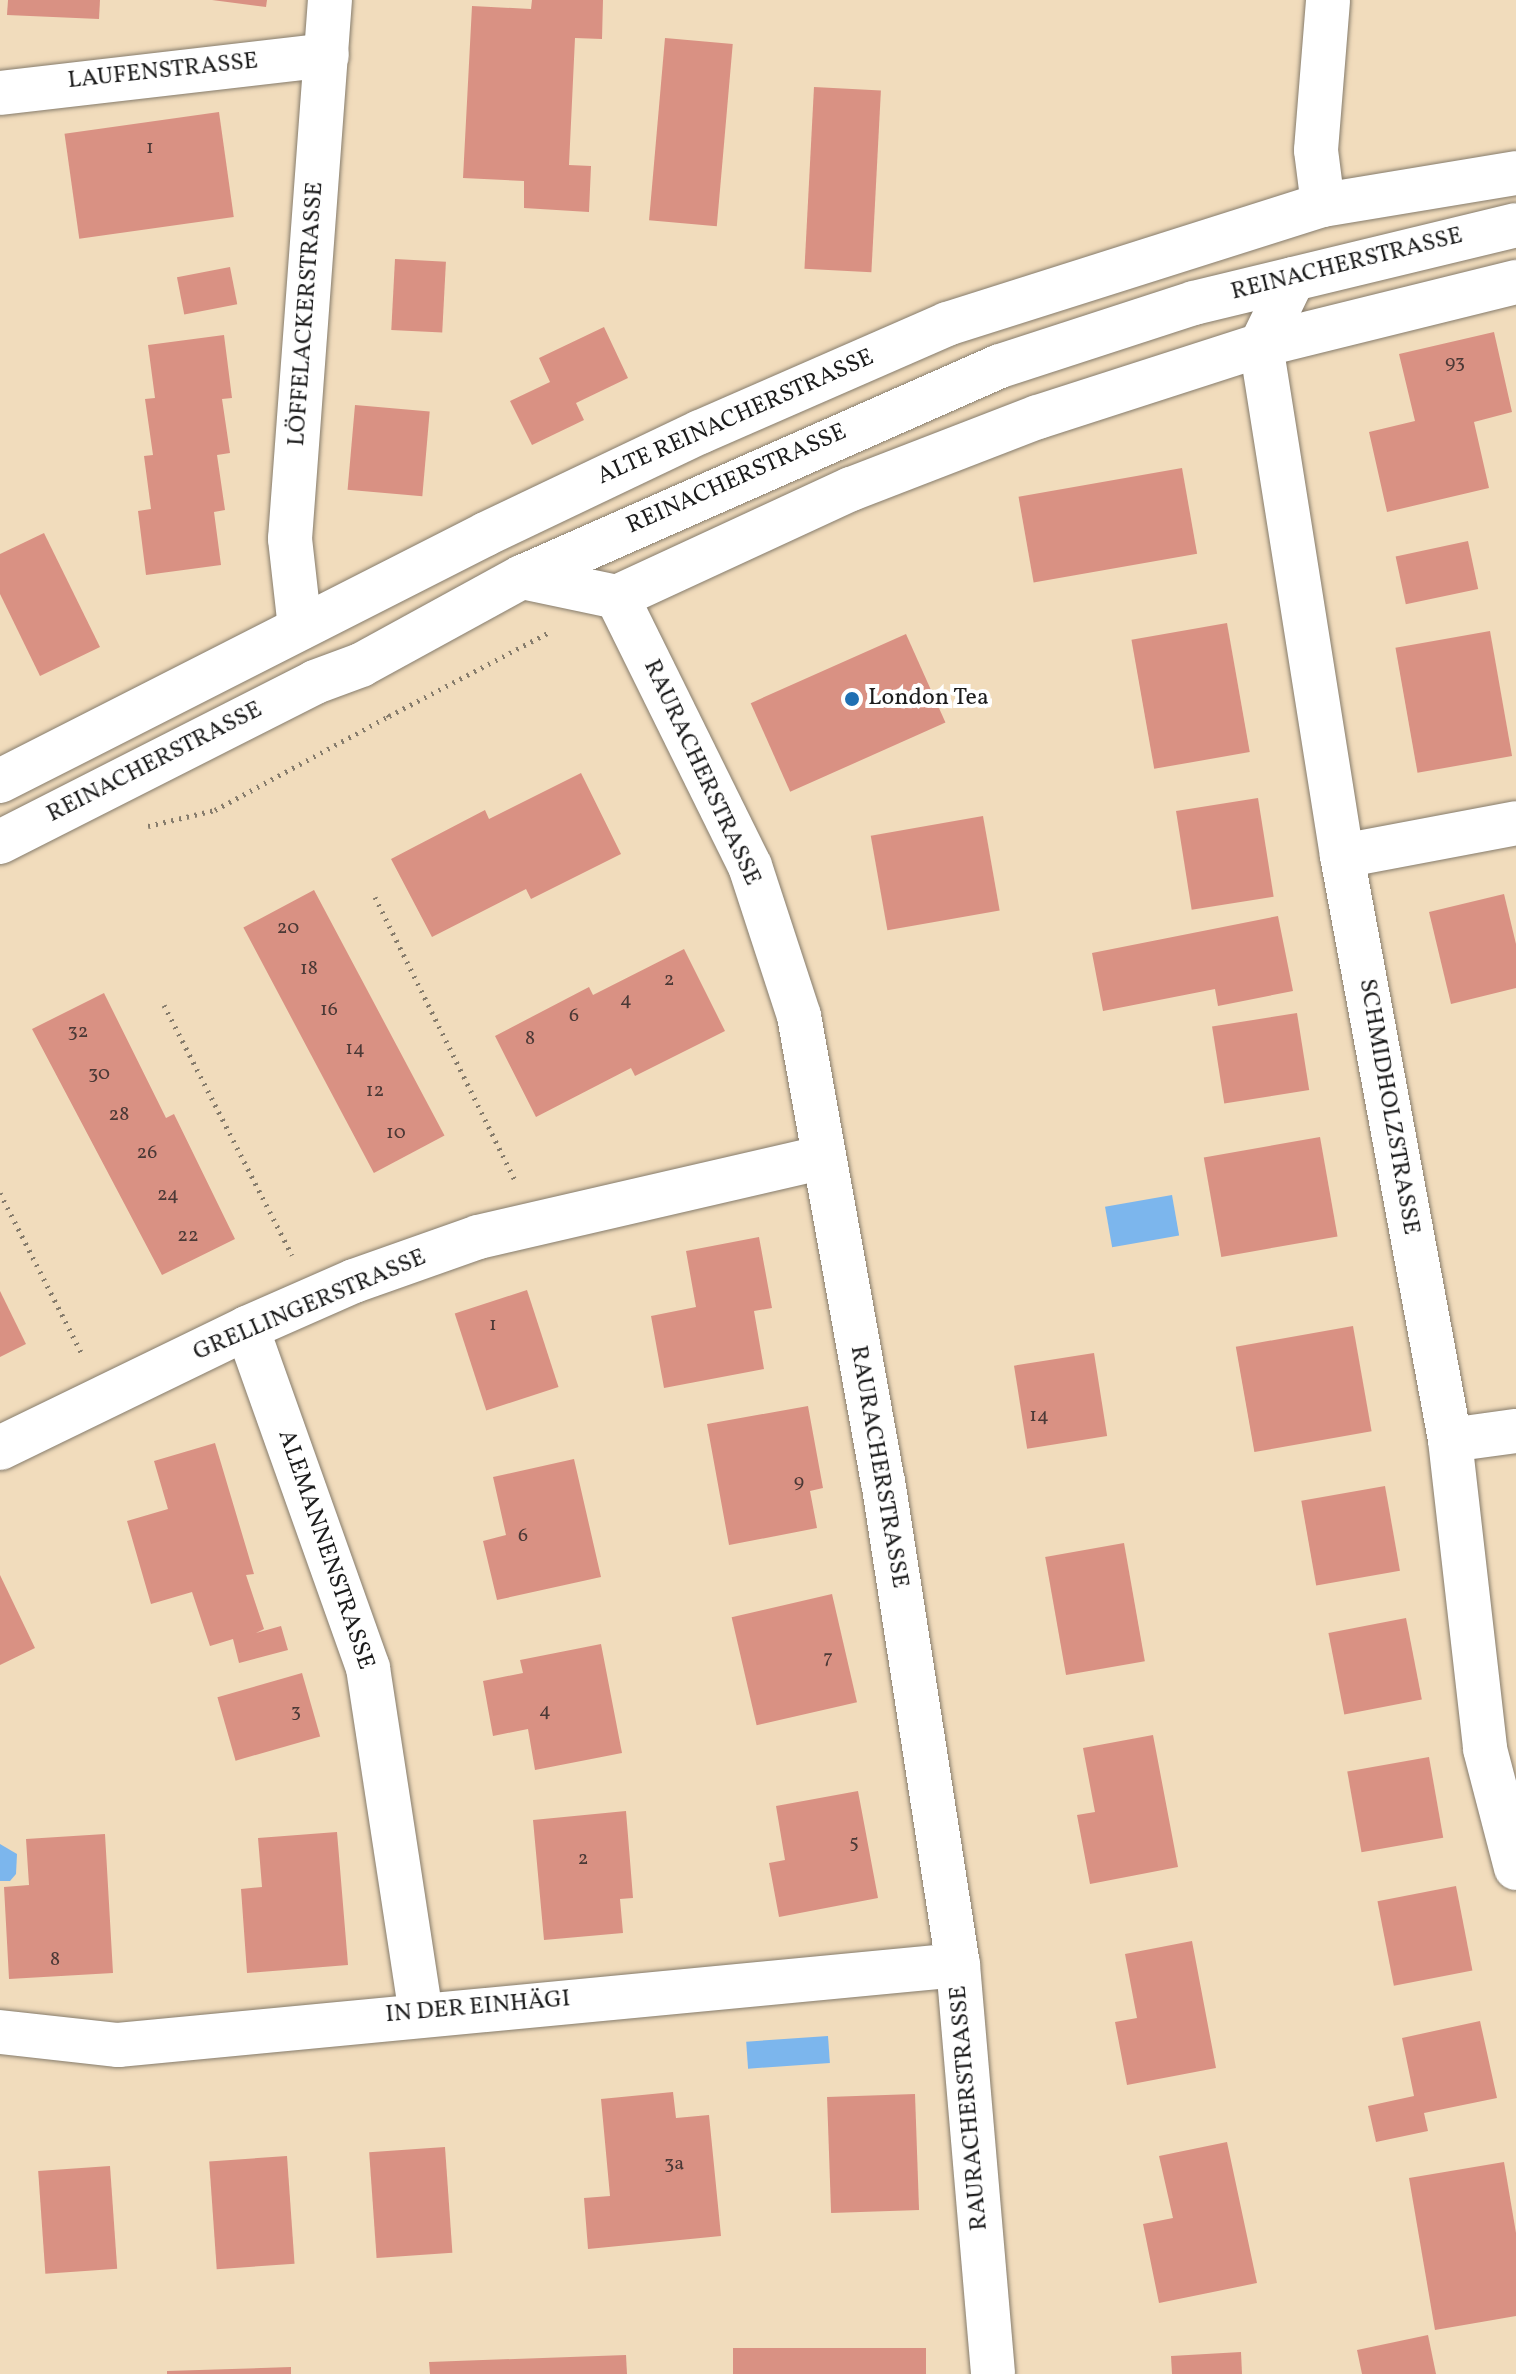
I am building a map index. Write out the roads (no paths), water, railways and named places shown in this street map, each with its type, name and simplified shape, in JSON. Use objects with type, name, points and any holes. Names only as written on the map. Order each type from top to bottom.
[{"type":"street","name":"LÖFFELACKERSTRASSE","points":[[300,628],[290,539],[330,0]]},
{"type":"street","points":[[1323,205],[1316,150],[1328,0]]},
{"type":"street","name":"LAUFENSTRASSE","points":[[0,93],[327,55]]},
{"type":"street","name":"ALTE REINACHERSTRASSE","points":[[0,781],[300,628],[685,439],[947,324],[1323,205],[1516,173]]},
{"type":"street","name":"REINACHERSTRASSE","points":[[0,842],[315,682],[361,665],[522,577],[1000,366],[1194,303],[1516,225]]},
{"type":"street","points":[[1261,345],[1293,279]]},
{"type":"street","points":[[522,577],[617,597],[851,489],[1038,417],[1261,345],[1516,282]]},
{"type":"street","name":"SCHMIDHOLZSTRASSE","points":[[1261,345],[1342,856],[1450,1440],[1485,1749],[1516,1868]]},
{"type":"street","name":"RAURACHERSTRASSE","points":[[617,597],[750,866],[799,1016],[821,1158],[883,1481],[958,1965],[993,2374]]},
{"type":"street","points":[[1342,856],[1516,823]]},
{"type":"street","name":"GRELLINGERSTRASSE","points":[[0,1448],[247,1328],[478,1237],[821,1158]]},
{"type":"street","name":"ALEMANNENSTRASSE","points":[[247,1328],[368,1668],[421,2013]]},
{"type":"street","points":[[1450,1440],[1516,1431]]},
{"type":"street","name":"IN DER EINHÄGI","points":[[0,2032],[118,2045],[421,2013],[958,1965]]},
{"type":"water","points":[[1172,1195],[1179,1235],[1112,1247],[1105,1207]]},
{"type":"water","points":[[0,1844],[17,1854],[16,1874],[10,1881],[0,1881]]},
{"type":"water","points":[[828,2036],[830,2063],[748,2069],[746,2042]]},
{"type":"place","name":"London Tea","points":[[852,699]]}]
